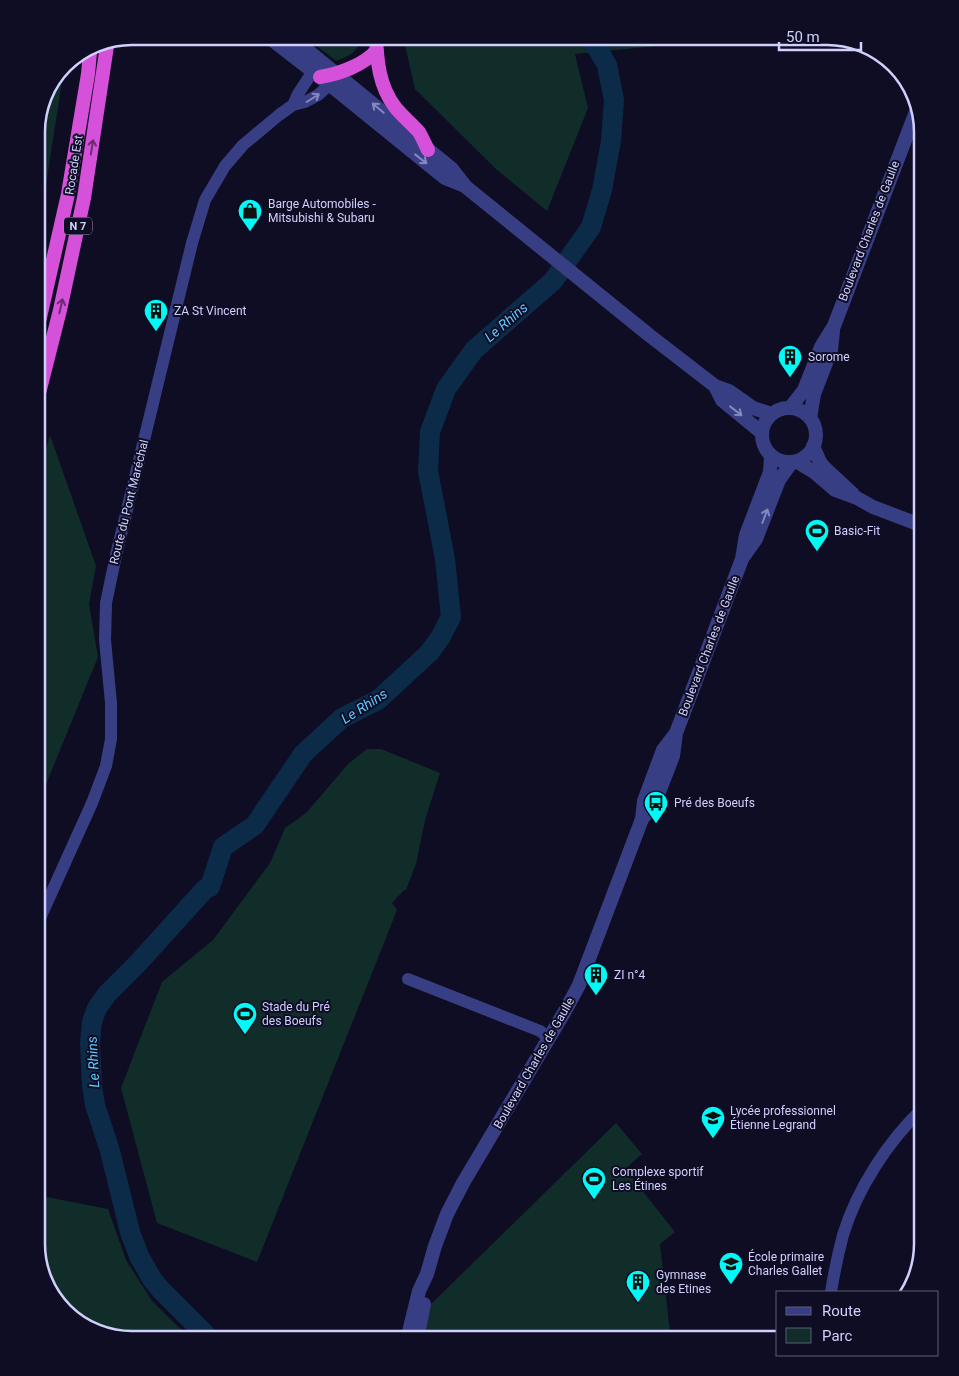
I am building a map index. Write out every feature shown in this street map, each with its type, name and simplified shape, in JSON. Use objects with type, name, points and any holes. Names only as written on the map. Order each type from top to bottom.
[{"type":"highway","points":[[325,75],[352,67],[367,59],[375,45]]},
{"type":"highway","points":[[376,45],[378,67],[386,92],[393,105],[418,132],[428,150]]},
{"type":"highway","name":"Rocade Est","points":[[45,369],[84,198],[107,50]]},
{"type":"highway","name":"Rocade Est","points":[[45,295],[68,194],[90,56]]},
{"type":"street","points":[[280,45],[428,150],[452,169],[466,187],[715,386],[729,391],[752,408],[771,414]]},
{"type":"street","points":[[298,45],[325,75],[445,178],[466,187]]},
{"type":"street","name":"Route du Pont Maréchal","points":[[293,106],[298,94],[325,75]]},
{"type":"street","name":"Route du Pont Maréchal","points":[[45,907],[92,803],[106,766],[111,739],[111,703],[105,640],[106,602],[192,243],[205,200],[225,166],[243,145],[279,115],[293,106],[318,95],[325,75]]},
{"type":"street","name":"Boulevard Charles de Gaulle","points":[[790,408],[804,390],[821,347],[834,326],[913,120]]},
{"type":"street","name":"Boulevard Charles de Gaulle","points":[[810,418],[814,394],[831,350],[834,326]]},
{"type":"street","points":[[715,386],[722,400],[761,432]]},
{"type":"street","points":[[790,408],[804,412],[814,425],[816,433],[815,441],[807,456],[794,462],[784,462],[776,460],[764,448],[761,432],[763,425],[771,414],[778,410],[790,408]]},
{"type":"street","points":[[813,446],[824,467],[858,498]]},
{"type":"street","name":"Boulevard Charles de Gaulle","points":[[409,1331],[419,1291],[428,1274],[435,1246],[451,1206],[566,1011],[579,985],[642,819],[644,800],[663,750],[676,733],[742,559],[746,535],[770,472],[771,456]]},
{"type":"street","points":[[794,462],[814,472],[835,490],[914,523]]},
{"type":"street","name":"Boulevard Charles de Gaulle","points":[[742,559],[756,539],[779,480],[794,462]]},
{"type":"street","points":[[408,979],[540,1031],[549,1038]]},
{"type":"street","points":[[830,1291],[844,1234],[855,1203],[876,1165],[914,1116]]},
{"type":"street","name":"Boulevard Charles de Gaulle","points":[[419,1331],[428,1291],[428,1274]]},
{"type":"green space","points":[[316,45],[358,45],[356,50],[336,61]]},
{"type":"green space","points":[[405,45],[667,45],[575,54],[588,108],[547,211],[496,169],[415,89]]},
{"type":"green space","points":[[62,81],[45,192],[45,126],[48,109],[54,93]]},
{"type":"green space","points":[[50,435],[96,566],[89,604],[98,657],[45,787],[45,452]]},
{"type":"green space","name":"Stade du Pré des Boeufs","points":[[367,749],[381,749],[440,773],[425,820],[416,864],[406,890],[392,903],[397,910],[257,1262],[157,1223],[121,1088],[162,982],[213,940],[270,863],[285,828],[306,813],[348,764]]},
{"type":"green space","name":"Complexe sportif Les Étines","points":[[616,1123],[642,1154],[625,1169],[675,1232],[660,1244],[670,1331],[425,1331],[429,1306]]},
{"type":"green space","points":[[45,1197],[108,1209],[126,1260],[152,1301],[183,1331],[126,1331],[115,1329],[93,1322],[75,1309],[57,1288],[48,1267],[45,1244]]},
{"type":"waterway","name":"Le Rhins","points":[[202,1331],[152,1279],[139,1256],[130,1232],[110,1151],[95,1105],[90,1043],[92,1022],[97,1008],[107,994],[139,962],[205,889],[210,887],[223,847],[255,825],[303,754],[342,718],[378,700],[429,653],[440,638],[451,617],[445,559],[428,471],[430,432],[446,389],[474,350],[553,281],[591,227],[602,190],[611,141],[614,100],[607,65],[595,45]]},
{"type":"place","name":"Barge Automobiles - Mitsubishi & Subaru","points":[[250,232]]},
{"type":"place","name":"ZA St Vincent","points":[[156,332]]},
{"type":"place","name":"Sorome","points":[[790,378]]},
{"type":"place","name":"Basic-Fit","points":[[817,552]]},
{"type":"place","name":"Pré des Boeufs","points":[[656,824]]},
{"type":"place","name":"ZI n°4","points":[[596,996]]},
{"type":"place","name":"Stade du Pré des Boeufs","points":[[245,1035]]},
{"type":"place","name":"Lycée professionnel Étienne Legrand","points":[[713,1139]]},
{"type":"place","name":"Complexe sportif Les Étines","points":[[594,1200]]},
{"type":"place","name":"École primaire Charles Gallet","points":[[731,1285]]},
{"type":"place","name":"Gymnase des Etines","points":[[638,1303]]}]
